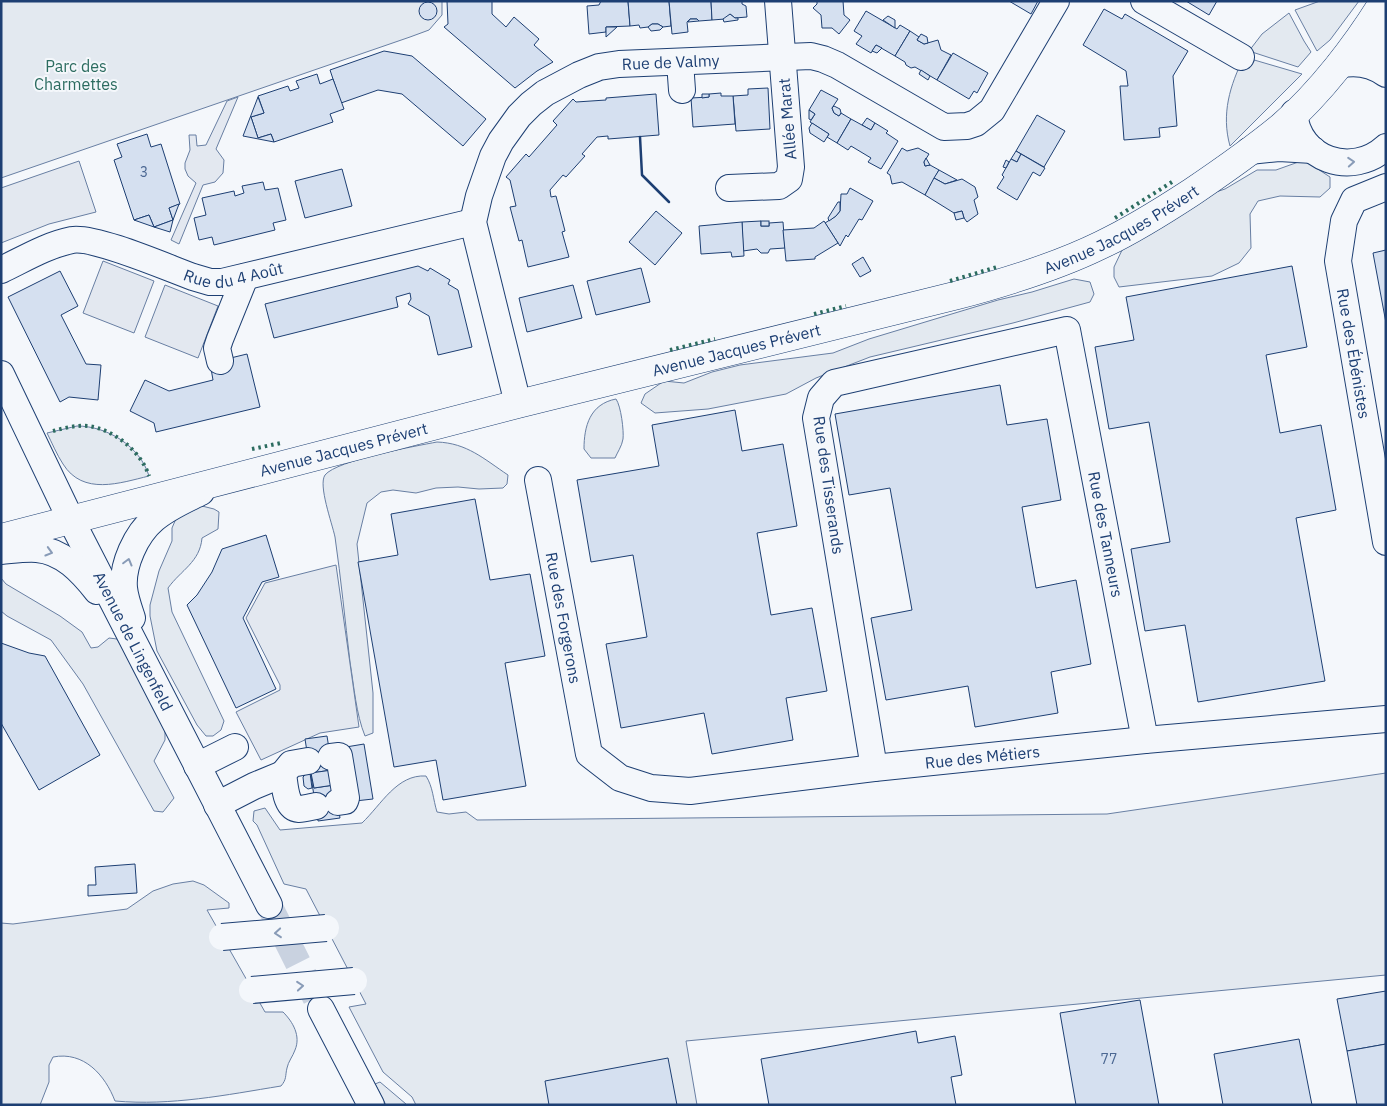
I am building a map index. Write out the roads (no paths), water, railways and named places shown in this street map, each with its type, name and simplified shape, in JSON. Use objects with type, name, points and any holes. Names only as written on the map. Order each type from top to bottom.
[{"type":"main road","name":"Avenue Jacques Prévert","points":[[1,538],[518,404],[994,286],[1049,267],[1102,245],[1142,223],[1208,181],[1282,126],[1340,65],[1382,5]]},
{"type":"street","points":[[778,1],[782,56]]},
{"type":"street","name":"Rue de Valmy","points":[[518,404],[473,222],[487,173],[501,140],[519,116],[575,64],[599,67],[618,64],[811,56],[823,59],[944,127],[967,126],[976,123],[992,110],[1056,1]]},
{"type":"street","points":[[1144,1],[1241,57]]},
{"type":"street","points":[[1382,5],[1380,50],[1386,72]]},
{"type":"street","name":"Allée Marat","points":[[729,188],[779,186],[789,179],[791,167],[782,56]]},
{"type":"street","points":[[680,62],[682,90]]},
{"type":"street","points":[[1340,65],[1358,63],[1386,72]]},
{"type":"street","points":[[1294,113],[1298,131],[1304,141],[1323,157],[1346,163],[1370,158],[1386,147]]},
{"type":"street","points":[[1249,151],[1279,148],[1313,150]]},
{"type":"street","name":"Rue des Ébénistes","points":[[1386,187],[1354,200],[1344,221],[1338,261],[1378,441],[1386,542]]},
{"type":"street","name":"Rue du 4 Août","points":[[1,270],[48,247],[74,240],[92,241],[210,282],[222,282],[473,222]]},
{"type":"street","points":[[220,361],[217,348],[245,277]]},
{"type":"street","name":"Rue des Tanneurs","points":[[1067,330],[1145,740]]},
{"type":"street","name":"Rue des Tisserands","points":[[874,768],[816,418],[821,398],[834,383],[1067,330]]},
{"type":"street","name":"Avenue de Lingenfeld","points":[[1,374],[71,520],[269,905]]},
{"type":"street","points":[[143,660],[124,588],[126,563],[134,544],[153,520],[177,504],[232,478]]},
{"type":"street","name":"Rue des Forgerons","points":[[538,480],[589,754]]},
{"type":"street","points":[[1,551],[37,549],[55,552],[71,562],[96,590],[143,660]]},
{"type":"street","name":"Rue des Métiers","points":[[589,754],[620,778],[651,788],[690,791],[874,768],[1145,740],[1386,719]]},
{"type":"street","points":[[197,766],[235,747]]},
{"type":"street","points":[[217,805],[283,774],[290,764],[326,758],[333,802],[298,809],[293,807],[288,802],[283,774]]},
{"type":"street","points":[[222,938],[326,928]]},
{"type":"street","points":[[252,990],[354,981]]},
{"type":"street","points":[[321,1009],[371,1105]]},
{"type":"tunnel","points":[[269,905],[319,1005]]},
{"type":"park label","name":"Parc des Charmettes","points":[[76,75]]}]
